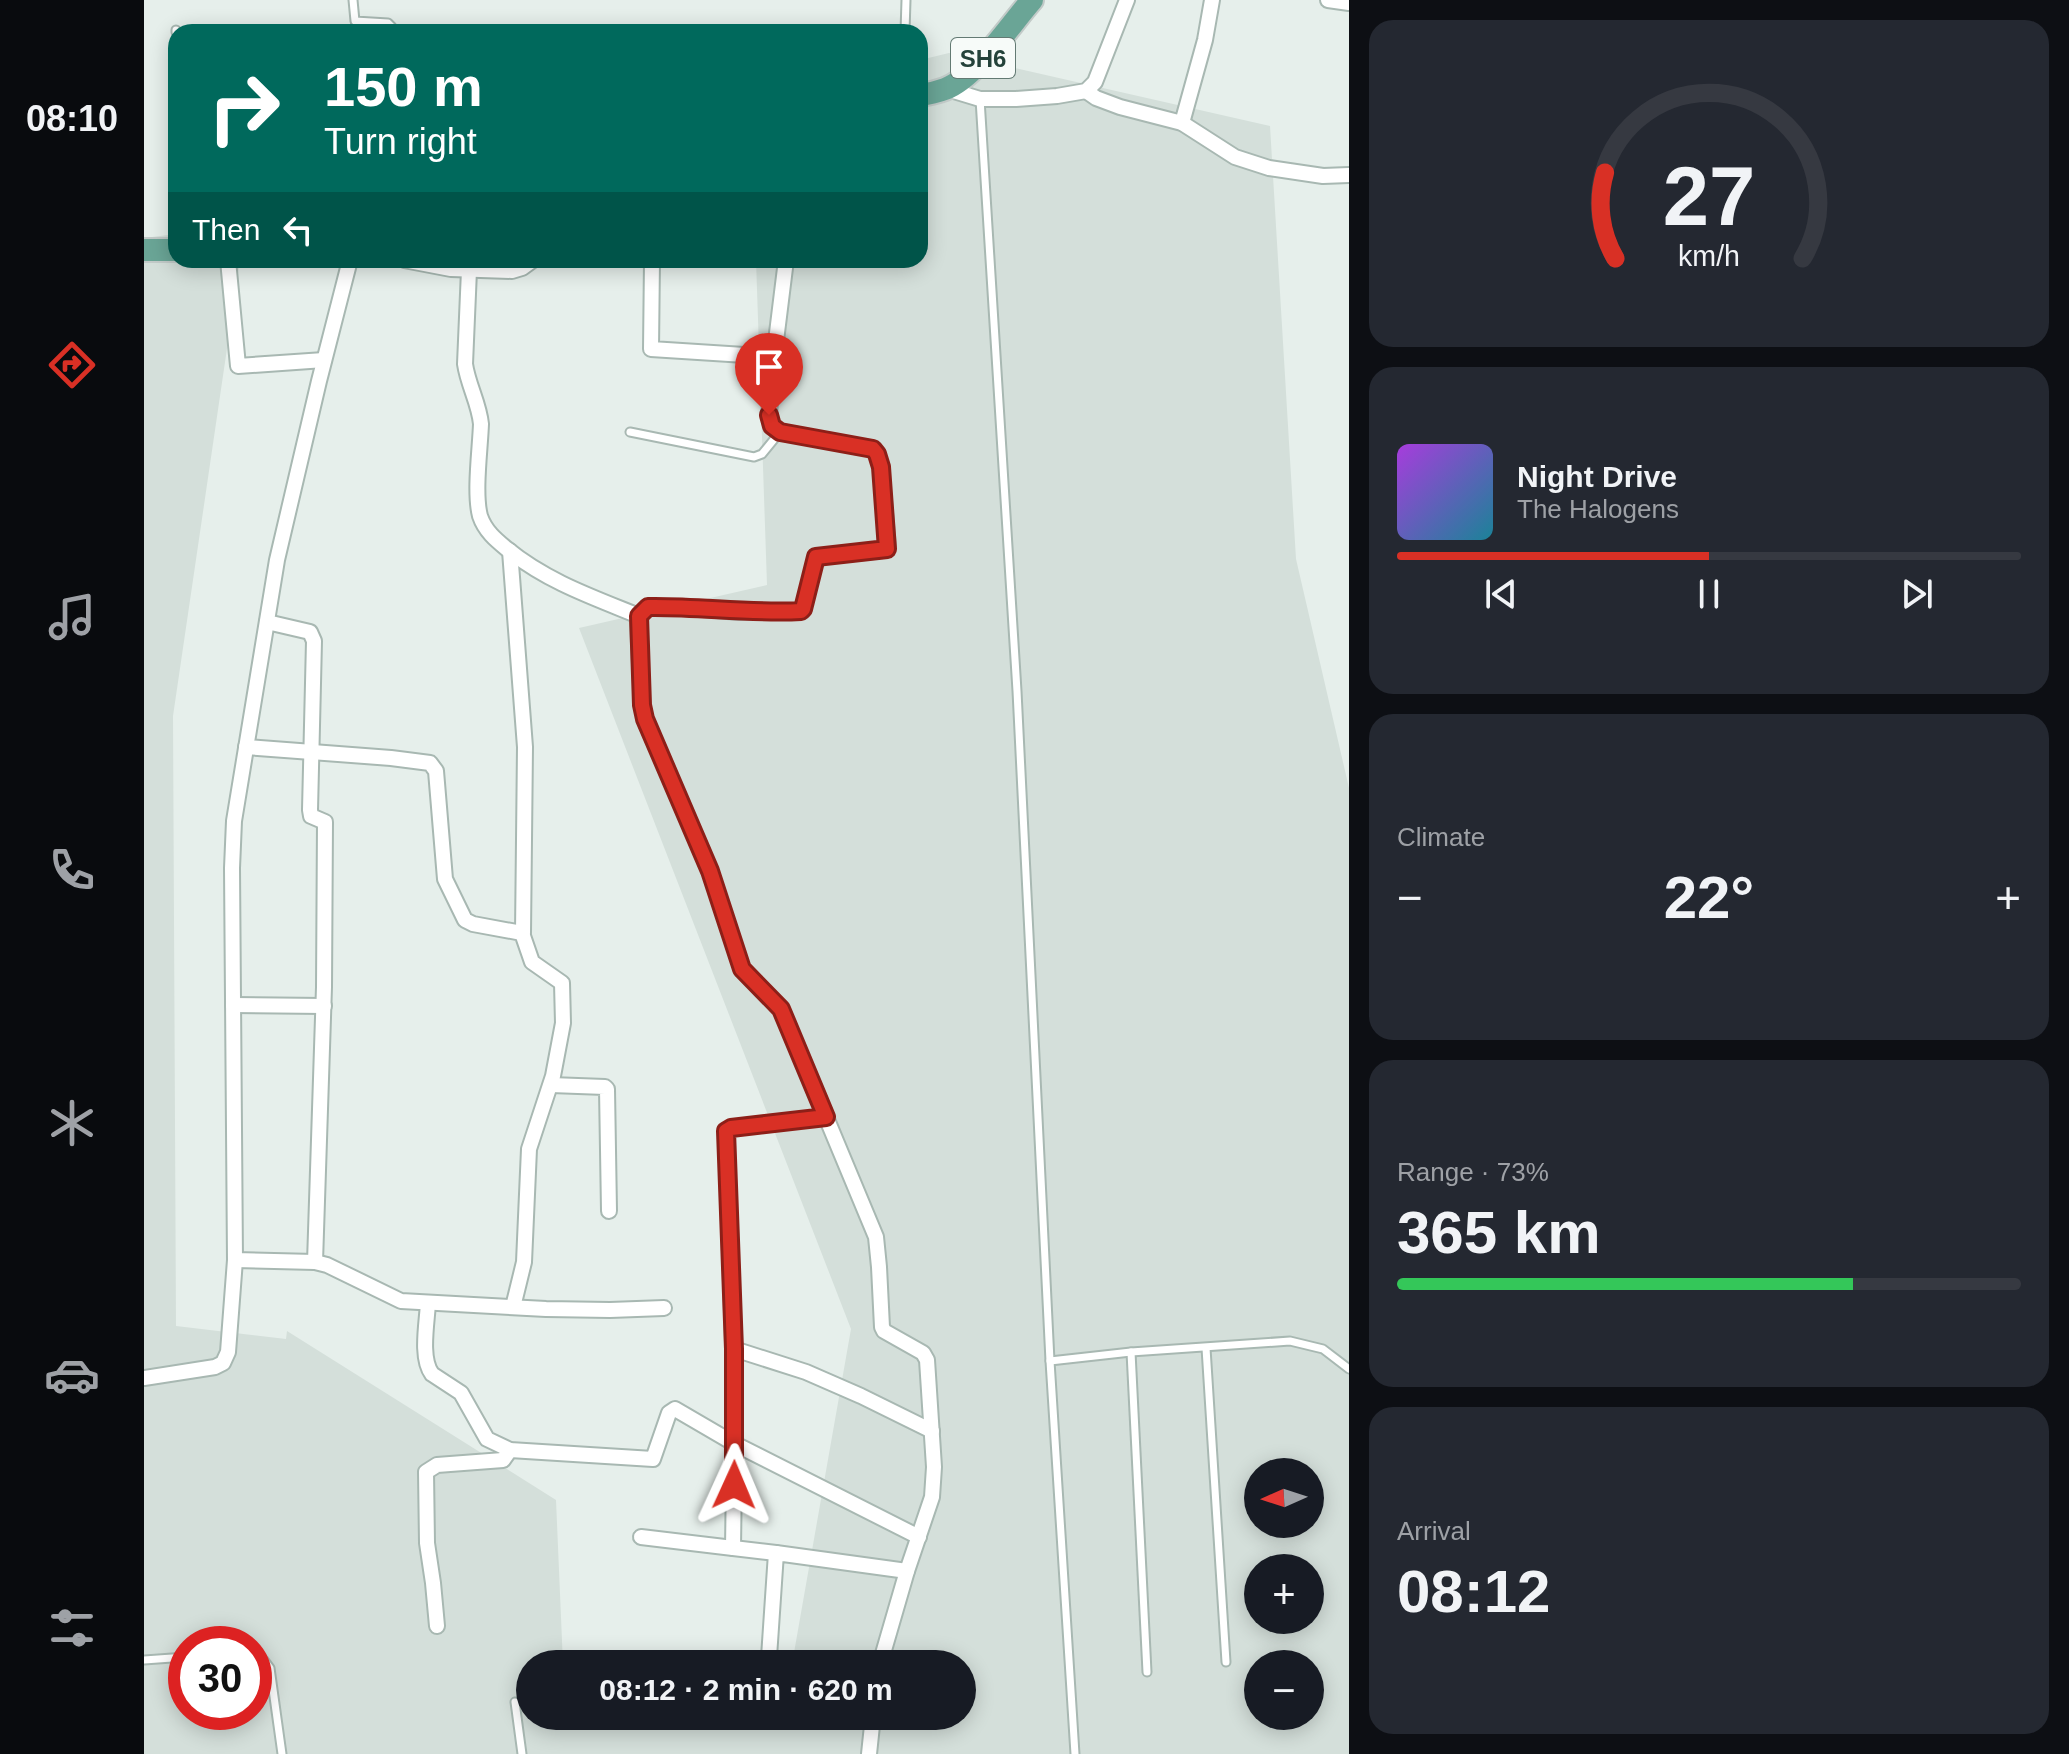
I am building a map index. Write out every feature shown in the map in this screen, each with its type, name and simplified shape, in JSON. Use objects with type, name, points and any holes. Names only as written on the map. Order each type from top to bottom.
[{"type":"main road","name":"SH6","points":[[928,93],[947,89],[965,77],[1032,0]]},
{"type":"main road","points":[[144,250],[168,250]]},
{"type":"street","points":[[947,89],[980,99],[1057,96],[1086,91],[1095,82],[1127,0]]},
{"type":"street","points":[[1182,123],[1205,40],[1212,0]]},
{"type":"street","points":[[1086,91],[1107,103],[1182,123],[1235,157],[1269,168],[1323,176],[1349,175]]},
{"type":"street","points":[[229,268],[238,366],[324,360]]},
{"type":"street","points":[[144,1378],[215,1367],[223,1363],[228,1352],[235,1260],[234,821],[277,560],[348,268]]},
{"type":"street","points":[[447,268],[512,271],[522,268]]},
{"type":"street","points":[[652,268],[651,349],[774,357]]},
{"type":"street","points":[[785,268],[769,415],[772,426],[780,432],[873,449],[881,467],[887,549],[816,557],[801,611],[739,612],[648,607],[639,616],[642,705],[645,719],[710,871],[742,969],[781,1009],[876,1237],[882,1327],[927,1358],[934,1484],[884,1650]]},
{"type":"street","points":[[469,270],[465,364],[481,424],[481,519],[491,535],[529,567],[571,589],[639,616]]},
{"type":"street","points":[[510,551],[525,747],[523,933],[532,962],[562,983],[563,1023],[551,1085],[529,1149],[525,1255],[513,1307]]},
{"type":"street","points":[[267,622],[310,632],[314,637],[310,813],[325,824],[324,1006],[315,1262]]},
{"type":"street","points":[[246,747],[430,763],[436,771],[445,879],[465,920],[523,933]]},
{"type":"street","points":[[233,1005],[324,1006]]},
{"type":"street","points":[[551,1085],[607,1089],[609,1211]]},
{"type":"street","points":[[733,1548],[734,1349],[726,1131],[826,1117]]},
{"type":"street","points":[[235,1260],[315,1262],[396,1300],[610,1310],[664,1308]]},
{"type":"street","points":[[428,1303],[425,1356],[428,1370],[461,1393],[487,1439],[510,1450],[653,1459],[669,1413],[675,1409],[735,1444],[919,1537]]},
{"type":"street","points":[[734,1349],[806,1372],[932,1431]]},
{"type":"street","points":[[437,1626],[427,1543],[426,1472],[437,1465],[503,1460],[510,1450]]},
{"type":"street","points":[[641,1537],[907,1571]]},
{"type":"street","points":[[770,1650],[776,1553]]},
{"type":"street","points":[[869,1754],[872,1730]]},
{"type":"lane","points":[[353,0],[355,21],[389,24]]},
{"type":"lane","points":[[905,24],[906,0]]},
{"type":"lane","points":[[980,99],[1029,902],[1050,1361],[1075,1754]]},
{"type":"lane","points":[[630,432],[750,457],[762,454],[780,432]]},
{"type":"lane","points":[[1050,1361],[1290,1341],[1323,1349],[1349,1369]]},
{"type":"lane","points":[[1206,1348],[1226,1662]]},
{"type":"lane","points":[[1131,1352],[1147,1672]]},
{"type":"lane","points":[[144,1660],[168,1658]]},
{"type":"lane","points":[[272,1682],[282,1754]]},
{"type":"lane","points":[[515,1702],[522,1754]]},
{"type":"shaded area","points":[[949,53],[1270,126],[1296,559],[1349,788],[1349,1754],[144,1754],[144,238],[168,235],[168,268],[239,268],[173,716],[176,1326],[286,1339],[287,1331],[556,1500],[562,1650],[516,1650],[516,1730],[976,1730],[976,1650],[794,1650],[851,1329],[579,628],[767,585],[756,268],[928,268],[928,58]]},
{"type":"route","points":[[734,1485],[734,1349],[726,1131],[826,1117],[781,1009],[742,969],[710,871],[645,719],[639,616],[648,607],[739,612],[801,611],[816,557],[887,549],[881,467],[873,449],[780,432],[772,426],[769,415]]}]
